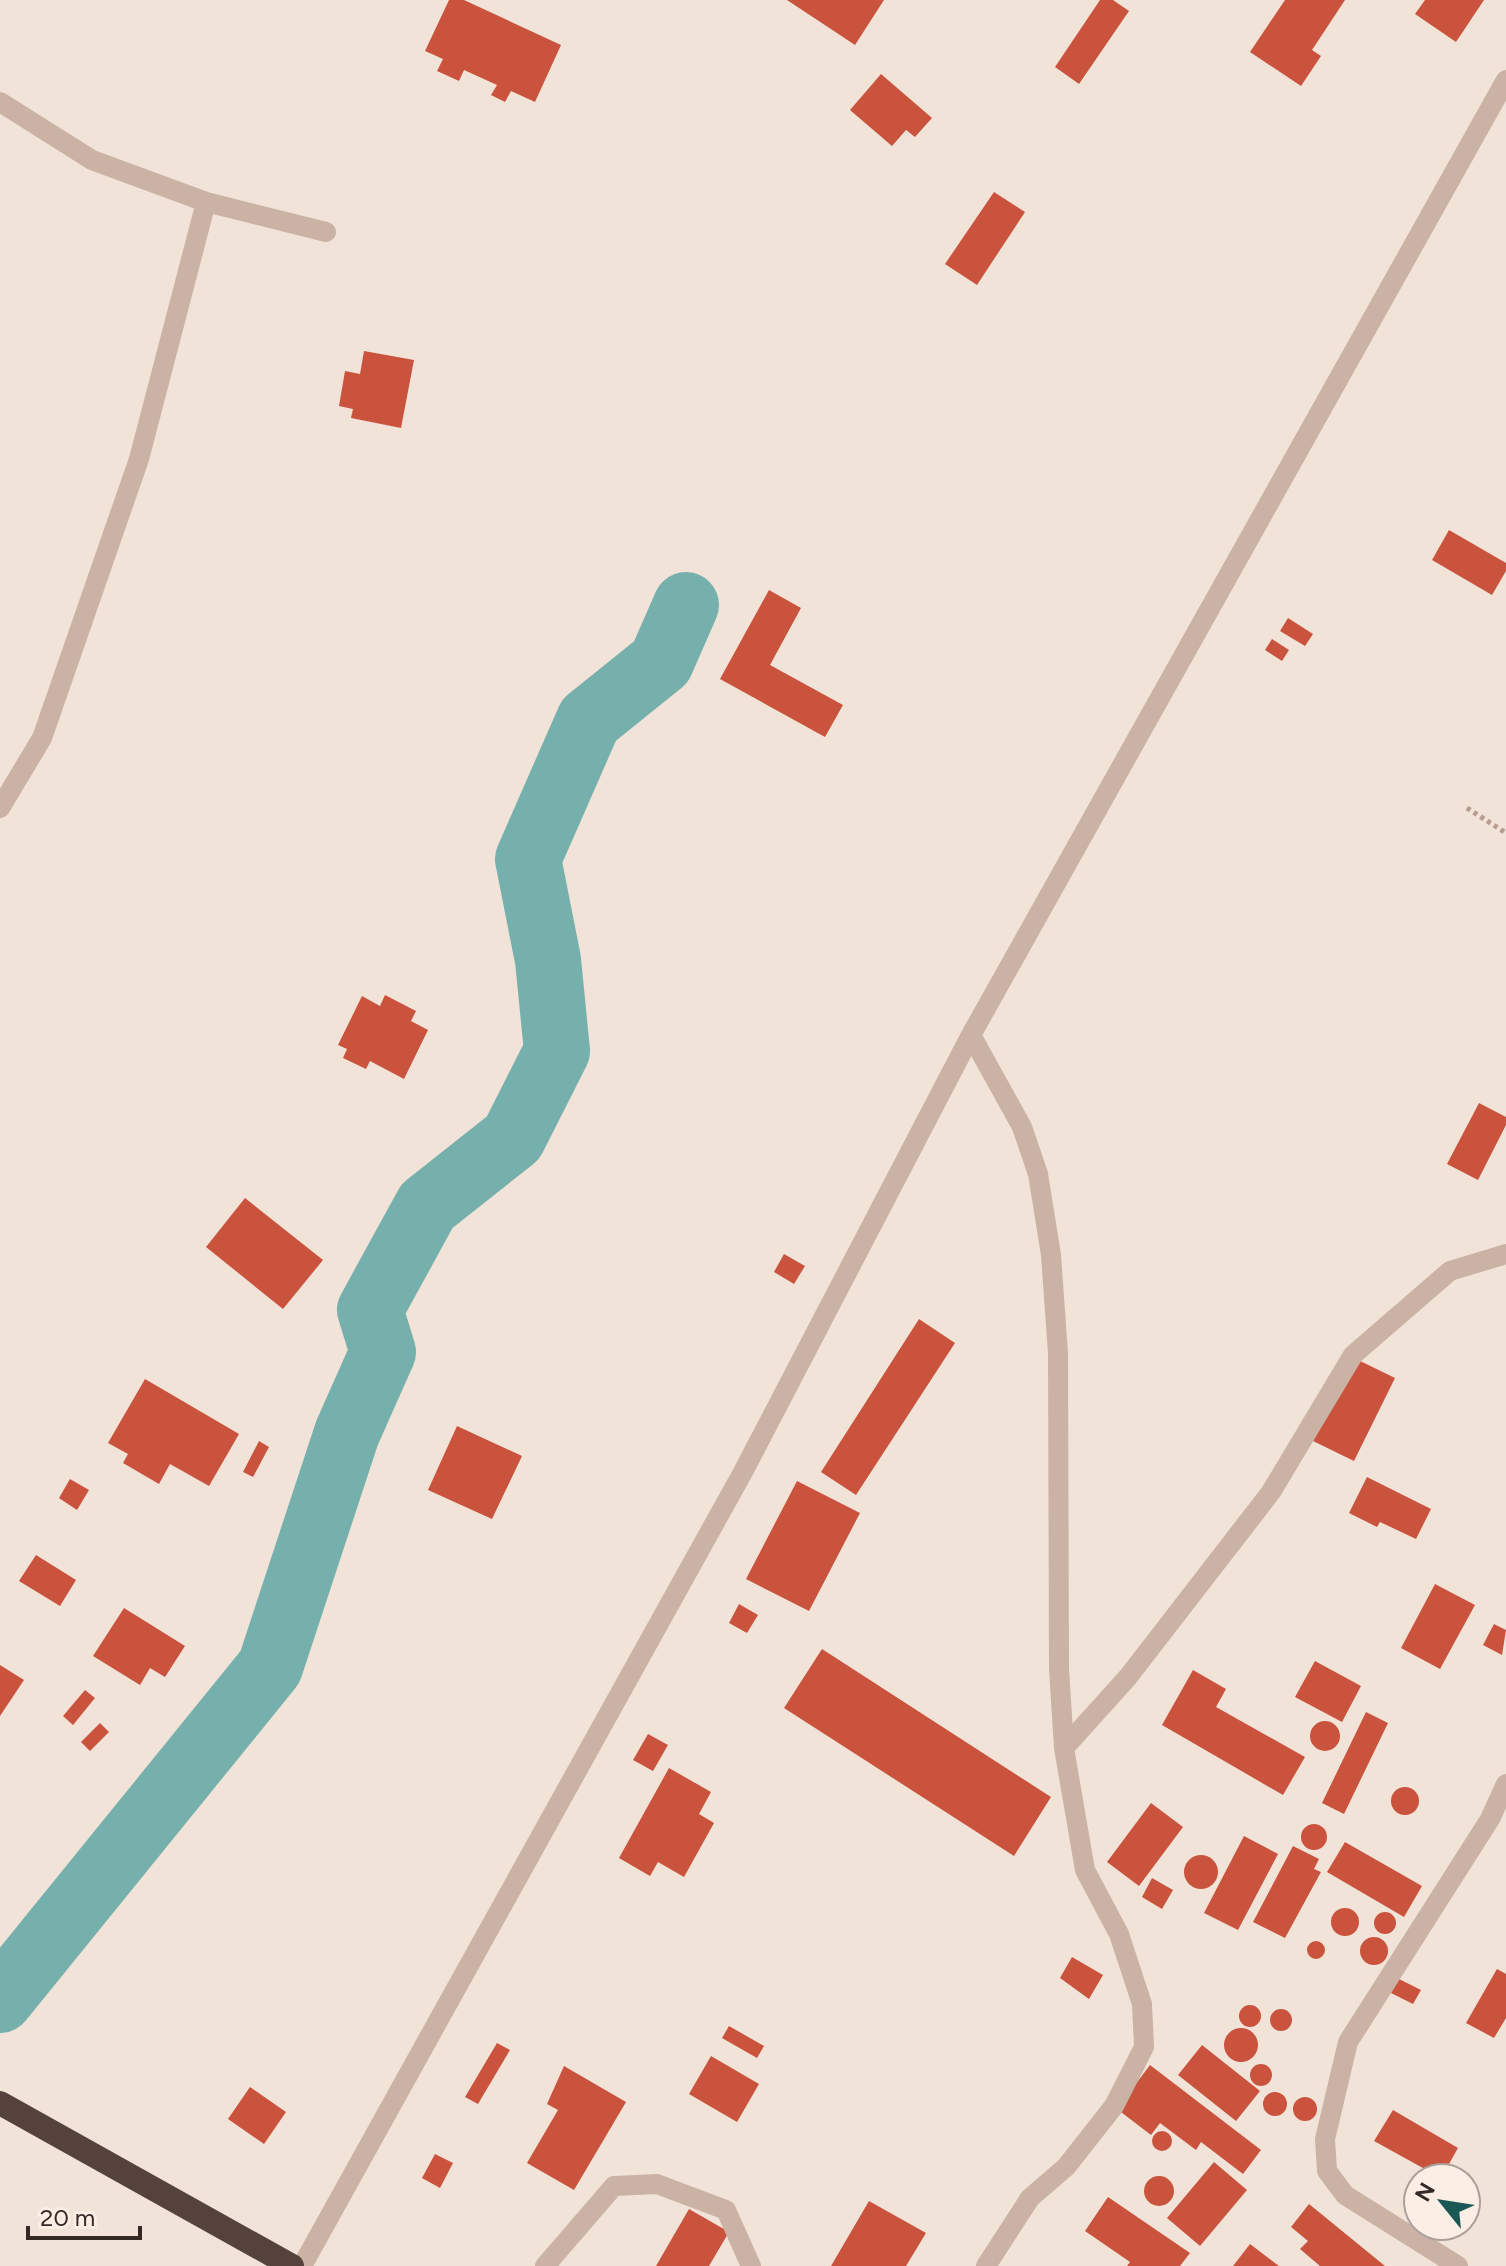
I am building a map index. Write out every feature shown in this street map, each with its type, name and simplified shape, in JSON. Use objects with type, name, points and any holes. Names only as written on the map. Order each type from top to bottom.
[{"type":"highway","points":[[0,2103],[292,2266]]},
{"type":"street","points":[[302,2266],[743,1472],[971,1035],[1506,80]]},
{"type":"street","points":[[0,102],[92,160],[206,202],[326,232]]},
{"type":"street","points":[[0,808],[42,738],[139,459],[206,202]]},
{"type":"street","points":[[971,1035],[1022,1127],[1038,1174],[1051,1255],[1058,1353],[1059,1669],[1064,1748],[1085,1870],[1119,1934],[1138,1990],[1142,2004],[1144,2047],[1114,2106],[1066,2167],[1030,2198],[986,2266]]},
{"type":"street","points":[[1064,1748],[1128,1677],[1271,1492],[1353,1355],[1450,1271],[1506,1254]]},
{"type":"street","points":[[1458,2266],[1345,2195],[1327,2171],[1325,2139],[1348,2042],[1490,1819],[1506,1784]]},
{"type":"street","points":[[545,2266],[614,2186],[657,2184],[726,2210],[751,2266]]},
{"type":"path","points":[[1467,808],[1506,833]]},
{"type":"building","points":[[449,0],[464,0],[561,45],[535,102],[511,91],[505,102],[491,95],[497,85],[464,70],[459,81],[437,71],[443,59],[425,51]]},
{"type":"building","points":[[787,0],[884,0],[855,45]]},
{"type":"building","points":[[1100,0],[1113,0],[1129,11],[1079,84],[1055,67]]},
{"type":"building","points":[[1285,0],[1345,0],[1312,50],[1321,56],[1301,86],[1250,52]]},
{"type":"building","points":[[1425,0],[1484,0],[1456,42],[1415,14]]},
{"type":"building","points":[[881,74],[932,118],[915,137],[906,130],[892,146],[850,110]]},
{"type":"building","points":[[994,192],[1025,212],[977,285],[945,264]]},
{"type":"building","points":[[364,351],[414,360],[401,428],[351,418],[353,409],[339,406],[345,371],[360,374]]},
{"type":"building","points":[[1449,530],[1506,563],[1506,571],[1492,595],[1432,560]]},
{"type":"building","points":[[769,590],[801,608],[770,665],[843,705],[825,737],[720,679]]},
{"type":"building","points":[[1288,618],[1313,634],[1305,646],[1280,631]]},
{"type":"building","points":[[1272,639],[1289,650],[1282,661],[1265,650]]},
{"type":"building","points":[[385,995],[416,1011],[411,1021],[428,1030],[404,1079],[370,1061],[366,1069],[343,1058],[347,1049],[338,1045],[362,996],[380,1006]]},
{"type":"building","points":[[1479,1103],[1506,1117],[1506,1125],[1478,1180],[1447,1164]]},
{"type":"building","points":[[245,1198],[323,1260],[283,1309],[206,1247]]},
{"type":"building","points":[[784,1254],[805,1266],[794,1284],[774,1272]]},
{"type":"building","points":[[919,1319],[955,1343],[856,1495],[821,1472]]},
{"type":"building","points":[[1354,1358],[1395,1378],[1354,1461],[1313,1441]]},
{"type":"building","points":[[145,1379],[239,1434],[209,1486],[170,1464],[159,1484],[123,1463],[128,1454],[108,1443]]},
{"type":"building","points":[[457,1426],[522,1456],[492,1519],[428,1490]]},
{"type":"building","points":[[259,1441],[269,1447],[253,1477],[243,1472]]},
{"type":"building","points":[[1367,1477],[1431,1509],[1416,1539],[1380,1522],[1377,1527],[1349,1513]]},
{"type":"building","points":[[70,1479],[89,1490],[77,1510],[59,1498]]},
{"type":"building","points":[[797,1481],[860,1513],[809,1611],[746,1579]]},
{"type":"building","points":[[36,1555],[76,1580],[60,1606],[19,1581]]},
{"type":"building","points":[[1435,1584],[1475,1605],[1440,1669],[1401,1648]]},
{"type":"building","points":[[739,1604],[758,1615],[747,1633],[729,1623]]},
{"type":"building","points":[[124,1608],[185,1646],[165,1677],[150,1668],[140,1685],[93,1656]]},
{"type":"building","points":[[1494,1624],[1506,1630],[1502,1655],[1483,1645]]},
{"type":"building","points":[[822,1649],[1051,1797],[1014,1856],[784,1708]]},
{"type":"building","points":[[1315,1661],[1361,1686],[1342,1722],[1295,1697]]},
{"type":"building","points":[[0,1665],[24,1680],[0,1716]]},
{"type":"building","points":[[1193,1670],[1226,1689],[1216,1707],[1305,1757],[1283,1795],[1162,1725]]},
{"type":"building","points":[[85,1690],[95,1698],[73,1725],[63,1716]]},
{"type":"building","points":[[1366,1712],[1388,1723],[1344,1814],[1322,1803]]},
{"type":"building","points":[[1325,1721],[1336,1725],[1340,1736],[1336,1747],[1325,1751],[1314,1747],[1310,1736],[1314,1725]]},
{"type":"building","points":[[100,1723],[109,1732],[90,1751],[81,1742]]},
{"type":"building","points":[[648,1734],[668,1745],[653,1771],[633,1760]]},
{"type":"building","points":[[669,1768],[711,1792],[699,1814],[714,1823],[684,1877],[658,1862],[650,1876],[619,1858]]},
{"type":"building","points":[[1405,1787],[1415,1791],[1419,1801],[1415,1811],[1405,1815],[1395,1811],[1391,1801],[1395,1791]]},
{"type":"building","points":[[1151,1803],[1183,1827],[1139,1886],[1107,1862]]},
{"type":"building","points":[[1314,1824],[1323,1828],[1327,1837],[1323,1846],[1314,1850],[1305,1846],[1301,1837],[1305,1828]]},
{"type":"building","points":[[1244,1836],[1278,1854],[1238,1930],[1204,1913]]},
{"type":"building","points":[[1345,1842],[1422,1886],[1404,1917],[1327,1872]]},
{"type":"building","points":[[1293,1846],[1319,1859],[1314,1869],[1321,1872],[1285,1938],[1253,1922]]},
{"type":"building","points":[[1201,1855],[1213,1860],[1218,1872],[1213,1884],[1201,1889],[1189,1884],[1184,1872],[1189,1860]]},
{"type":"building","points":[[1152,1878],[1173,1890],[1162,1909],[1142,1897]]},
{"type":"building","points":[[1345,1908],[1355,1912],[1359,1922],[1355,1932],[1345,1936],[1335,1932],[1331,1922],[1335,1912]]},
{"type":"building","points":[[1381,1912],[1389,1912],[1396,1923],[1389,1934],[1381,1934],[1374,1927],[1374,1919]]},
{"type":"building","points":[[1374,1937],[1384,1941],[1388,1951],[1384,1961],[1374,1965],[1364,1961],[1360,1951],[1364,1941]]},
{"type":"building","points":[[1316,1941],[1325,1950],[1316,1959],[1307,1950]]},
{"type":"building","points":[[1072,1957],[1103,1975],[1089,1999],[1060,1978]]},
{"type":"building","points":[[1497,1969],[1506,1974],[1506,2018],[1494,2038],[1466,2023]]},
{"type":"building","points":[[1399,1979],[1421,1990],[1413,2004],[1391,1993]]},
{"type":"building","points":[[1246,2005],[1254,2005],[1261,2016],[1254,2027],[1246,2027],[1239,2020],[1239,2012]]},
{"type":"building","points":[[1277,2009],[1285,2009],[1292,2020],[1285,2031],[1277,2031],[1270,2024],[1270,2016]]},
{"type":"building","points":[[729,2026],[764,2046],[757,2058],[722,2038]]},
{"type":"building","points":[[1241,2028],[1253,2033],[1258,2045],[1253,2057],[1241,2062],[1229,2057],[1224,2045],[1229,2033]]},
{"type":"building","points":[[497,2043],[510,2050],[478,2104],[465,2097]]},
{"type":"building","points":[[1202,2045],[1260,2091],[1236,2121],[1178,2075]]},
{"type":"building","points":[[711,2056],[759,2084],[737,2122],[689,2094]]},
{"type":"building","points":[[1261,2064],[1269,2067],[1272,2075],[1269,2083],[1261,2086],[1253,2083],[1250,2075],[1253,2067]]},
{"type":"building","points":[[1150,2065],[1261,2150],[1243,2174],[1201,2142],[1196,2150],[1160,2123],[1151,2135],[1117,2109]]},
{"type":"building","points":[[564,2066],[626,2102],[574,2190],[527,2163],[558,2110],[547,2104]]},
{"type":"building","points":[[250,2087],[286,2112],[264,2144],[228,2119]]},
{"type":"building","points":[[1275,2092],[1284,2095],[1287,2104],[1284,2113],[1275,2116],[1266,2113],[1263,2104],[1266,2095]]},
{"type":"building","points":[[1305,2097],[1314,2100],[1317,2109],[1314,2118],[1305,2121],[1296,2118],[1293,2109],[1296,2100]]},
{"type":"building","points":[[1393,2110],[1458,2148],[1450,2162],[1412,2162],[1374,2141]]},
{"type":"building","points":[[1162,2131],[1169,2134],[1172,2141],[1169,2148],[1162,2151],[1155,2148],[1152,2141],[1155,2134]]},
{"type":"building","points":[[435,2154],[453,2163],[440,2188],[422,2178]]},
{"type":"building","points":[[1214,2162],[1247,2190],[1200,2246],[1167,2218]]},
{"type":"building","points":[[1159,2176],[1170,2180],[1174,2191],[1170,2202],[1159,2206],[1148,2202],[1144,2191],[1148,2180]]},
{"type":"building","points":[[1108,2197],[1190,2253],[1180,2266],[1127,2266],[1130,2262],[1085,2231]]},
{"type":"building","points":[[869,2201],[926,2233],[906,2266],[831,2266]]},
{"type":"building","points":[[1309,2204],[1385,2266],[1320,2266],[1300,2249],[1308,2241],[1291,2227]]},
{"type":"building","points":[[689,2209],[729,2232],[709,2266],[656,2266]]},
{"type":"building","points":[[1250,2244],[1279,2266],[1233,2266]]},
{"type":"waterway","points":[[0,2000],[270,1667],[347,1433],[383,1352],[370,1310],[427,1206],[513,1138],[557,1051],[548,960],[528,859],[589,720],[661,662],[686,605]]}]
